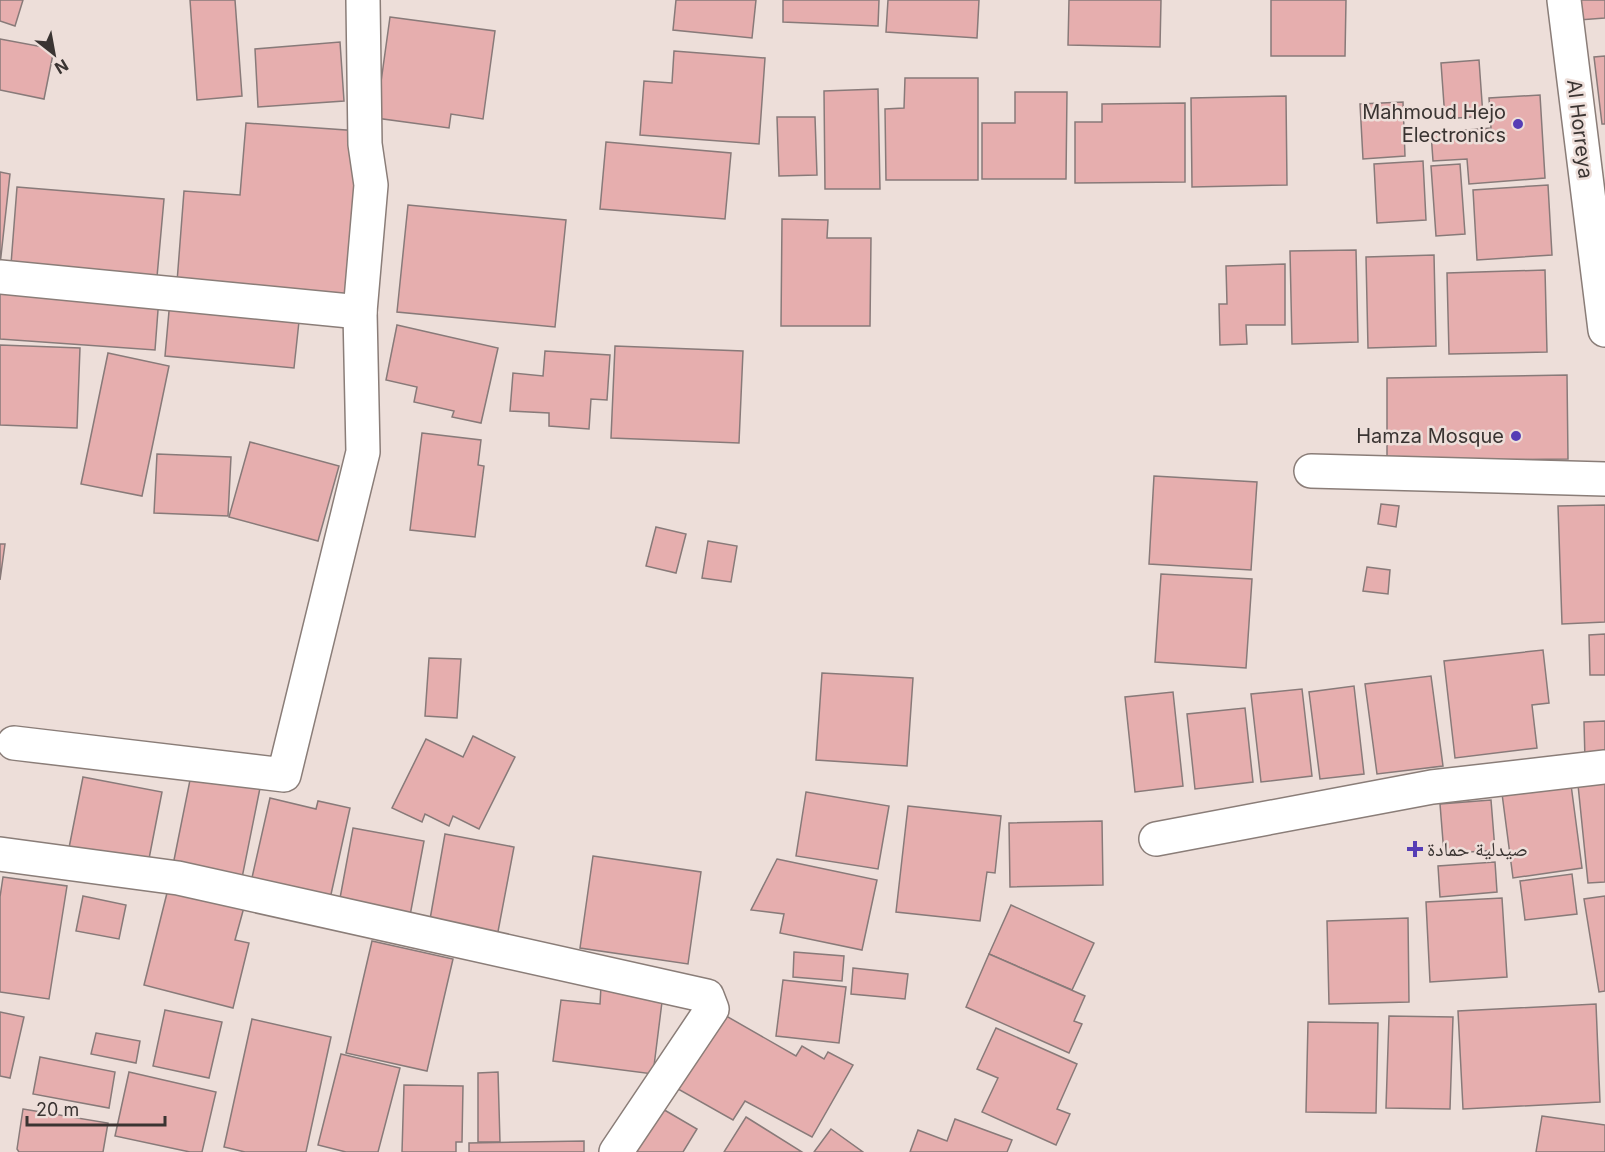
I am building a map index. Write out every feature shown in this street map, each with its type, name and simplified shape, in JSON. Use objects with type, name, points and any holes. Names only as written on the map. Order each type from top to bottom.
[{"type":"street","points":[[14,743],[284,775],[363,452],[360,312],[371,185],[364,144],[363,0]]},
{"type":"street","name":"Al Horreya","points":[[1564,0],[1605,330]]},
{"type":"street","points":[[0,277],[360,312]]},
{"type":"street","points":[[1311,471],[1605,479]]},
{"type":"street","points":[[1156,839],[1432,786],[1605,767]]},
{"type":"street","points":[[0,854],[178,878],[706,996],[712,1009],[616,1152]]},
{"type":"building","points":[[0,0],[23,0],[15,26],[0,21]]},
{"type":"building","points":[[190,0],[235,0],[242,96],[197,100]]},
{"type":"building","points":[[676,0],[756,0],[752,38],[673,30]]},
{"type":"building","points":[[783,0],[879,0],[878,26],[783,22]]},
{"type":"building","points":[[888,0],[979,0],[977,38],[886,32]]},
{"type":"building","points":[[1069,0],[1161,0],[1160,47],[1068,45]]},
{"type":"building","points":[[1271,0],[1346,0],[1345,56],[1271,56]]},
{"type":"building","points":[[1577,0],[1605,0],[1605,18],[1579,20]]},
{"type":"building","points":[[390,17],[495,31],[483,119],[451,114],[449,128],[376,118]]},
{"type":"building","points":[[0,39],[54,49],[44,99],[0,90]]},
{"type":"building","points":[[340,42],[344,101],[258,107],[255,49]]},
{"type":"building","points":[[674,51],[765,58],[759,144],[640,135],[644,81],[672,83]]},
{"type":"building","points":[[1605,56],[1605,124],[1602,124],[1594,57]]},
{"type":"building","points":[[1479,60],[1483,116],[1445,119],[1441,63]]},
{"type":"building","points":[[905,78],[978,78],[978,180],[886,180],[885,109],[904,108]]},
{"type":"building","points":[[878,89],[880,189],[825,189],[824,91]]},
{"type":"building","points":[[1015,92],[1067,92],[1066,179],[982,179],[982,123],[1015,123]]},
{"type":"building","points":[[1540,95],[1545,178],[1469,184],[1467,159],[1433,161],[1431,133],[1491,128],[1489,98]]},
{"type":"building","points":[[1286,96],[1287,185],[1192,187],[1191,98]]},
{"type":"building","points":[[1403,102],[1405,156],[1363,159],[1360,104]]},
{"type":"building","points":[[1185,103],[1185,182],[1075,183],[1075,122],[1102,122],[1102,104]]},
{"type":"building","points":[[777,117],[815,117],[817,175],[779,176]]},
{"type":"building","points":[[246,123],[360,131],[347,294],[177,282],[184,191],[240,195]]},
{"type":"building","points":[[606,142],[731,153],[725,219],[600,209]]},
{"type":"building","points":[[1423,161],[1426,220],[1377,223],[1374,164]]},
{"type":"building","points":[[1460,164],[1465,234],[1436,236],[1431,166]]},
{"type":"building","points":[[0,172],[10,174],[0,265]]},
{"type":"building","points":[[1548,185],[1552,255],[1477,260],[1473,190]]},
{"type":"building","points":[[17,187],[164,199],[156,288],[10,277]]},
{"type":"building","points":[[408,205],[566,220],[555,327],[397,312]]},
{"type":"building","points":[[782,219],[828,220],[827,238],[871,238],[870,326],[781,326]]},
{"type":"building","points":[[1356,250],[1358,342],[1292,344],[1290,251]]},
{"type":"building","points":[[1434,255],[1436,346],[1368,348],[1366,257]]},
{"type":"building","points":[[1285,264],[1285,325],[1246,325],[1247,344],[1220,345],[1219,304],[1227,304],[1226,266]]},
{"type":"building","points":[[1545,270],[1547,352],[1449,354],[1447,273]]},
{"type":"building","points":[[0,286],[159,297],[155,350],[0,339]]},
{"type":"building","points":[[170,300],[300,312],[294,368],[165,356]]},
{"type":"building","points":[[397,325],[498,348],[481,423],[452,417],[454,411],[414,402],[417,387],[386,380]]},
{"type":"building","points":[[0,345],[80,348],[77,428],[0,425]]},
{"type":"building","points":[[615,346],[743,351],[739,443],[611,438]]},
{"type":"building","points":[[545,351],[610,355],[607,400],[591,399],[589,429],[549,426],[549,413],[510,411],[513,373],[543,376]]},
{"type":"building","points":[[108,353],[169,366],[142,496],[81,484]]},
{"type":"building","points":[[1567,375],[1568,459],[1387,461],[1387,378]]},
{"type":"building","points":[[422,433],[481,440],[478,465],[484,466],[475,537],[410,530]]},
{"type":"building","points":[[250,442],[339,466],[318,541],[229,517]]},
{"type":"building","points":[[157,454],[231,457],[228,516],[154,513]]},
{"type":"building","points":[[1154,476],[1257,482],[1251,570],[1149,564]]},
{"type":"building","points":[[1381,504],[1399,506],[1396,527],[1378,524]]},
{"type":"building","points":[[1605,505],[1605,622],[1562,624],[1558,506]]},
{"type":"building","points":[[656,527],[686,534],[676,573],[646,566]]},
{"type":"building","points":[[708,541],[737,546],[731,582],[702,578]]},
{"type":"building","points":[[0,544],[5,544],[0,580]]},
{"type":"building","points":[[1367,567],[1390,570],[1388,594],[1363,591]]},
{"type":"building","points":[[1161,574],[1252,579],[1246,668],[1155,662]]},
{"type":"building","points":[[1605,634],[1605,675],[1590,675],[1589,635]]},
{"type":"building","points":[[1543,650],[1549,703],[1532,705],[1537,748],[1455,758],[1444,661]]},
{"type":"building","points":[[429,658],[461,659],[457,718],[425,716]]},
{"type":"building","points":[[822,673],[913,678],[907,766],[816,760]]},
{"type":"building","points":[[1431,676],[1443,766],[1377,774],[1365,684]]},
{"type":"building","points":[[1354,686],[1364,774],[1320,779],[1309,692]]},
{"type":"building","points":[[1302,689],[1312,776],[1261,782],[1251,694]]},
{"type":"building","points":[[1173,692],[1183,786],[1135,792],[1125,697]]},
{"type":"building","points":[[1245,708],[1253,782],[1195,789],[1187,714]]},
{"type":"building","points":[[1605,721],[1605,759],[1585,760],[1584,722]]},
{"type":"building","points":[[473,736],[515,757],[479,829],[453,816],[449,826],[425,814],[422,822],[392,808],[426,739],[463,757]]},
{"type":"building","points":[[1605,772],[1605,882],[1588,883],[1577,775]]},
{"type":"building","points":[[191,775],[260,788],[241,883],[172,870]]},
{"type":"building","points":[[83,777],[162,792],[147,869],[68,853]]},
{"type":"building","points":[[1570,777],[1582,868],[1513,878],[1501,786]]},
{"type":"building","points":[[806,792],[889,806],[878,869],[796,856]]},
{"type":"building","points":[[270,798],[316,809],[318,801],[350,808],[328,908],[249,891]]},
{"type":"building","points":[[1491,800],[1495,850],[1444,854],[1440,804]]},
{"type":"building","points":[[908,806],[1001,816],[995,873],[987,872],[980,921],[896,912]]},
{"type":"building","points":[[1102,821],[1103,885],[1010,887],[1009,823]]},
{"type":"building","points":[[353,828],[424,841],[409,921],[338,909]]},
{"type":"building","points":[[445,834],[514,847],[497,937],[429,925]]},
{"type":"building","points":[[593,856],[701,872],[688,964],[580,948]]},
{"type":"building","points":[[777,859],[877,880],[862,950],[780,933],[784,914],[751,910]]},
{"type":"building","points":[[1495,862],[1497,892],[1440,897],[1438,866]]},
{"type":"building","points":[[1572,874],[1577,914],[1525,920],[1520,881]]},
{"type":"building","points":[[3,877],[67,886],[49,999],[0,992],[0,897]]},
{"type":"building","points":[[170,881],[246,900],[235,940],[249,943],[233,1008],[144,985]]},
{"type":"building","points":[[83,896],[126,905],[119,939],[76,931]]},
{"type":"building","points":[[1605,896],[1605,991],[1599,992],[1584,899]]},
{"type":"building","points":[[1502,898],[1507,977],[1430,982],[1426,902]]},
{"type":"building","points":[[1011,905],[1094,943],[1072,990],[989,954]]},
{"type":"building","points":[[1408,918],[1409,1002],[1329,1004],[1327,921]]},
{"type":"building","points":[[372,941],[453,959],[427,1071],[346,1053]]},
{"type":"building","points":[[794,952],[844,956],[842,981],[793,977]]},
{"type":"building","points":[[989,954],[1085,996],[1074,1021],[1082,1024],[1069,1053],[966,1007]]},
{"type":"building","points":[[853,968],[908,974],[905,999],[851,994]]},
{"type":"building","points":[[783,980],[846,987],[839,1043],[776,1036]]},
{"type":"building","points":[[601,986],[663,994],[653,1074],[553,1061],[561,1000],[600,1004]]},
{"type":"building","points":[[1596,1004],[1600,1102],[1463,1109],[1458,1011]]},
{"type":"building","points":[[165,1010],[222,1022],[209,1078],[153,1066]]},
{"type":"building","points":[[0,1012],[24,1017],[10,1078],[0,1076]]},
{"type":"building","points":[[721,1013],[796,1056],[802,1046],[824,1059],[828,1052],[853,1065],[812,1137],[745,1101],[733,1120],[678,1089]]},
{"type":"building","points":[[1389,1016],[1453,1017],[1450,1109],[1386,1108]]},
{"type":"building","points":[[252,1019],[331,1037],[306,1152],[245,1152],[224,1147]]},
{"type":"building","points":[[1308,1022],[1378,1023],[1376,1113],[1306,1112]]},
{"type":"building","points":[[996,1028],[1077,1064],[1057,1109],[1070,1114],[1056,1145],[982,1112],[998,1078],[977,1069]]},
{"type":"building","points":[[96,1033],[140,1041],[136,1063],[91,1054]]},
{"type":"building","points":[[341,1054],[400,1068],[378,1152],[346,1152],[318,1145]]},
{"type":"building","points":[[40,1057],[115,1072],[109,1108],[33,1094]]},
{"type":"building","points":[[129,1072],[216,1092],[202,1152],[190,1152],[115,1136]]},
{"type":"building","points":[[498,1072],[500,1142],[478,1142],[478,1073]]},
{"type":"building","points":[[404,1085],[463,1086],[462,1142],[456,1142],[456,1152],[402,1152]]},
{"type":"building","points":[[661,1108],[697,1129],[683,1152],[635,1152]]},
{"type":"building","points":[[23,1109],[108,1123],[103,1152],[19,1152],[17,1149]]},
{"type":"building","points":[[1542,1116],[1605,1125],[1605,1152],[1536,1152]]},
{"type":"building","points":[[746,1117],[802,1152],[724,1152]]},
{"type":"building","points":[[955,1119],[1012,1140],[1007,1152],[910,1152],[918,1130],[947,1141]]},
{"type":"building","points":[[831,1129],[863,1152],[814,1152]]},
{"type":"building","points":[[584,1141],[584,1152],[469,1152],[469,1143]]},
{"type":"place","name":"Mahmoud Hejo Electronics","points":[[1518,124]]},
{"type":"place","name":"Hamza Mosque","points":[[1516,436]]},
{"type":"place","name":"صيدلية حمادة","points":[[1415,849]]}]
